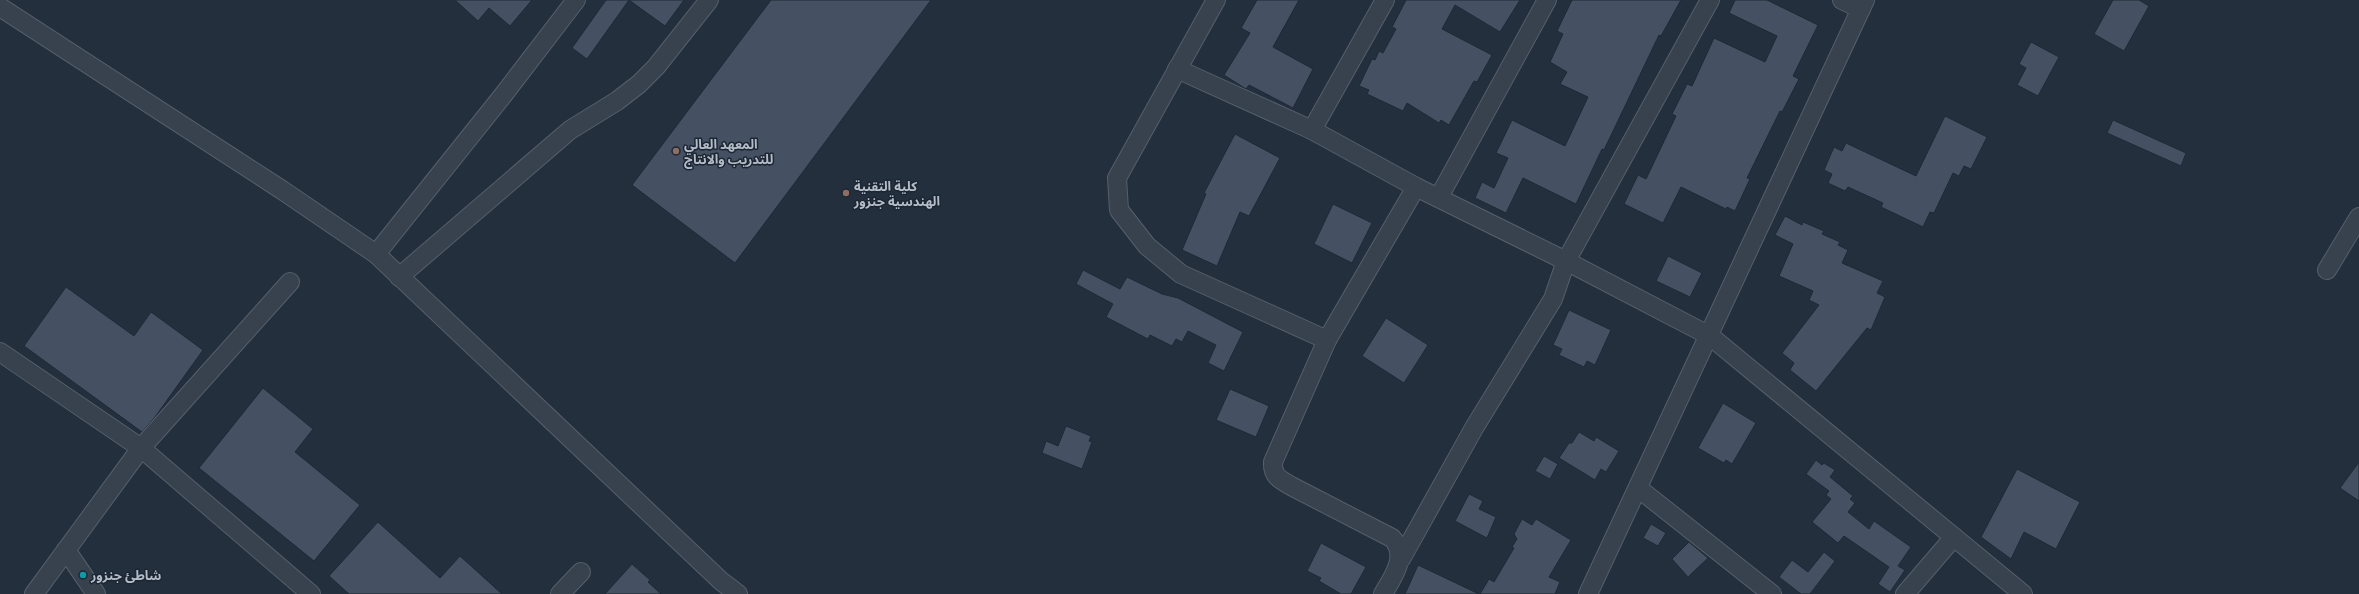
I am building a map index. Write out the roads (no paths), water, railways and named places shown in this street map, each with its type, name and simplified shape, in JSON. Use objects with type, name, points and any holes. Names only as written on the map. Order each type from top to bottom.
[{"type":"street","points":[[376,254],[504,94],[576,0]]},
{"type":"street","points":[[400,277],[570,130],[617,101],[639,84],[656,67],[709,0]]},
{"type":"street","points":[[1216,0],[1117,178],[1119,210],[1147,246],[1181,274],[1327,340]]},
{"type":"street","points":[[1312,130],[1385,0]]},
{"type":"street","points":[[1439,197],[1547,0]]},
{"type":"street","points":[[1383,594],[1474,428],[1553,299],[1566,261],[1710,0]]},
{"type":"street","points":[[1588,594],[1710,336],[1863,4],[1842,0]]},
{"type":"street","points":[[0,8],[269,182],[376,254],[721,581],[738,594]]},
{"type":"street","points":[[1177,69],[1312,130],[1416,187],[1439,197],[1566,261],[1710,336],[2023,594]]},
{"type":"street","points":[[1401,559],[1399,545],[1392,538],[1277,478],[1273,472],[1273,462],[1327,340],[1416,187]]},
{"type":"street","points":[[2327,270],[2359,217]]},
{"type":"street","points":[[34,594],[141,448],[290,282]]},
{"type":"street","points":[[0,352],[141,448],[311,594]]},
{"type":"street","points":[[1638,488],[1772,594]]},
{"type":"street","points":[[1905,594],[1954,537]]},
{"type":"street","points":[[66,550],[96,594]]},
{"type":"street","points":[[560,594],[581,572]]},
{"type":"place","name":"المعهد العالي للتدريب والانتاج","points":[[676,151]]},
{"type":"place","name":"كلية التقنية الهندسية جنزور","points":[[846,193]]},
{"type":"place","name":"شاطئ جنزور","points":[[83,575]]}]
